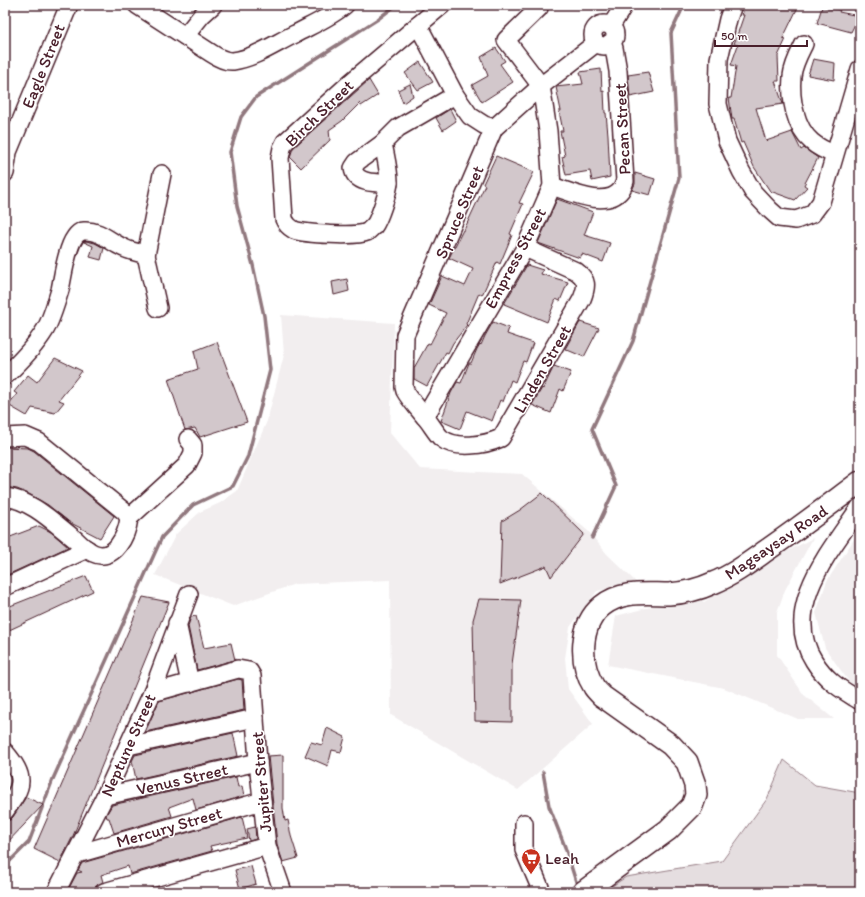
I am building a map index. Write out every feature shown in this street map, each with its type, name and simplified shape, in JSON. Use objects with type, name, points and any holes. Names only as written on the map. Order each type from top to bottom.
[{"type":"main road","name":"Magsaysay Road","points":[[585,891],[668,830],[692,806],[696,795],[695,785],[687,762],[671,744],[602,696],[594,687],[588,673],[583,649],[587,629],[594,615],[602,606],[620,597],[639,593],[670,594],[693,590],[713,584],[735,572],[789,535],[860,482]]},
{"type":"street","name":"Eagle Street","points":[[5,173],[8,152],[69,5]]},
{"type":"street","points":[[137,5],[221,59],[232,62],[259,52],[330,16],[345,5]]},
{"type":"street","points":[[185,36],[202,15],[213,5]]},
{"type":"street","name":"Birch Street","points":[[382,142],[389,183],[375,225],[367,232],[356,235],[345,235],[302,232],[294,230],[287,225],[284,219],[280,158],[282,148],[286,142],[350,83],[442,5]]},
{"type":"street","points":[[603,43],[593,39],[593,34],[597,26],[602,24],[611,26],[624,5]]},
{"type":"street","points":[[733,5],[728,19],[719,59],[718,104],[727,141],[741,171],[753,192],[779,218],[796,220],[812,214],[821,202],[860,69]]},
{"type":"street","points":[[539,8],[506,40],[541,86]]},
{"type":"street","points":[[418,25],[455,95],[473,118],[484,125],[494,128]]},
{"type":"street","name":"Spruce Street","points":[[425,417],[407,396],[404,387],[405,335],[439,260],[494,128],[541,86],[603,43]]},
{"type":"street","name":"Pecan Street","points":[[552,186],[593,199],[598,199],[612,196],[620,190],[625,181],[618,71],[614,48],[603,43]]},
{"type":"street","points":[[804,44],[797,58],[792,76],[792,96],[796,116],[803,131],[812,142],[822,149],[834,154]]},
{"type":"street","name":"Empress Street","points":[[425,417],[524,248],[552,186],[548,131],[541,86]]},
{"type":"street","points":[[389,183],[366,181],[358,178],[354,174],[353,168],[356,162],[398,128],[455,95]]},
{"type":"street","points":[[158,308],[146,255],[162,174]]},
{"type":"street","points":[[5,376],[28,354],[46,329],[59,292],[70,246],[76,235],[84,231],[93,232],[105,236],[119,246],[146,255]]},
{"type":"street","name":"Linden Street","points":[[425,417],[441,438],[452,443],[465,445],[491,442],[501,438],[508,428],[582,299],[585,291],[585,282],[582,276],[576,271],[524,248]]},
{"type":"street","points":[[5,437],[26,436],[39,442],[125,512],[129,518]]},
{"type":"street","points":[[5,497],[14,498],[37,510],[87,549],[98,555],[112,553],[122,540],[129,518],[187,465],[193,453],[193,445],[188,439]]},
{"type":"street","points":[[860,507],[811,583],[805,602],[803,616],[804,638],[809,653],[820,670],[832,682],[860,701]]},
{"type":"street","points":[[5,587],[87,549]]},
{"type":"street","name":"Neptune Street","points":[[56,892],[77,854],[105,796],[152,693],[189,594]]},
{"type":"street","points":[[152,693],[190,683],[177,623]]},
{"type":"street","name":"Jupiter Street","points":[[190,683],[238,669],[249,671],[252,676],[258,762],[267,846],[283,892]]},
{"type":"street","points":[[128,746],[255,718]]},
{"type":"street","points":[[5,752],[19,770],[21,779],[19,789],[5,811]]},
{"type":"street","name":"Venus Street","points":[[105,796],[258,762]]},
{"type":"street","name":"Mercury Street","points":[[77,854],[262,801]]},
{"type":"street","points":[[524,823],[524,850],[542,892]]},
{"type":"street","points":[[104,892],[267,846]]},
{"type":"shaded area","points":[[281,315],[394,323],[390,433],[420,469],[522,474],[589,532],[607,554],[636,582],[597,591],[570,627],[565,658],[568,689],[593,724],[518,790],[391,715],[390,580],[295,584],[233,606],[155,575],[176,534],[200,512],[220,503],[237,491],[267,421],[284,355]]},
{"type":"shaded area","points":[[860,530],[860,691],[847,679],[825,648],[816,613],[827,581]]},
{"type":"shaded area","points":[[813,538],[785,590],[777,612],[777,655],[804,695],[834,719],[798,719],[724,688],[608,665],[616,616],[696,595],[704,602],[710,598],[708,592]]},
{"type":"shaded area","points":[[784,760],[815,785],[860,793],[860,892],[603,892],[626,877],[722,861],[767,799]]},
{"type":"building","points":[[745,5],[799,5],[783,38],[786,39],[778,56],[779,81],[775,81],[783,104],[756,108],[766,141],[792,132],[801,150],[804,148],[818,158],[804,185],[807,187],[795,200],[770,191],[754,167],[743,142],[741,143],[734,119],[732,119],[729,98],[731,98],[736,66],[731,65],[738,45],[734,44],[744,15],[742,15]]},
{"type":"building","points":[[822,7],[840,10],[839,12],[859,16],[851,32],[817,23]]},
{"type":"building","points":[[496,48],[505,61],[500,64],[513,82],[482,102],[472,85],[488,76],[481,57]]},
{"type":"building","points":[[813,59],[835,63],[834,80],[808,75]]},
{"type":"building","points":[[420,62],[433,82],[418,90],[405,73]]},
{"type":"building","points":[[601,69],[602,92],[604,91],[608,135],[610,177],[592,181],[590,171],[566,175],[562,157],[565,156],[560,131],[563,131],[559,111],[561,111],[556,87],[583,84],[580,72]]},
{"type":"building","points":[[648,72],[654,92],[630,97],[628,75]]},
{"type":"building","points":[[369,80],[378,95],[361,106],[360,103],[342,121],[329,130],[330,140],[301,168],[290,157],[293,148]]},
{"type":"building","points":[[410,84],[413,96],[403,103],[398,90]]},
{"type":"building","points":[[450,109],[456,121],[443,130],[436,118]]},
{"type":"building","points":[[496,156],[534,172],[519,203],[523,204],[510,234],[512,235],[500,264],[497,262],[482,295],[479,293],[466,324],[467,325],[453,343],[448,353],[446,352],[427,386],[414,379],[414,368],[428,343],[430,344],[446,313],[429,305],[442,276],[465,286],[473,269],[449,258],[485,185],[483,184]]},
{"type":"building","points":[[635,173],[655,179],[650,195],[632,190],[635,184]]},
{"type":"building","points":[[557,199],[593,212],[584,235],[610,243],[603,262],[582,254],[580,258],[538,243]]},
{"type":"building","points":[[84,242],[95,243],[104,248],[101,260],[90,257],[93,246]]},
{"type":"building","points":[[527,265],[543,270],[541,274],[568,282],[560,301],[556,299],[547,322],[504,304]]},
{"type":"building","points":[[347,279],[349,291],[334,295],[332,282]]},
{"type":"building","points":[[493,322],[509,328],[507,334],[533,343],[526,362],[523,361],[515,382],[511,380],[503,402],[500,400],[492,421],[467,411],[460,429],[441,421],[451,393],[457,382],[461,383],[469,363],[471,363],[477,349],[480,344],[481,345]]},
{"type":"building","points":[[580,322],[599,328],[584,357],[565,349]]},
{"type":"building","points":[[217,342],[247,422],[200,437],[195,428],[185,430],[168,379],[198,369],[194,351]]},
{"type":"building","points":[[55,358],[82,371],[59,400],[64,402],[55,413],[32,408],[27,416],[8,405],[17,394],[14,392],[28,375],[37,382]]},
{"type":"building","points":[[554,366],[571,372],[563,391],[560,389],[551,413],[532,405],[542,388],[543,389]]},
{"type":"building","points":[[5,447],[28,448],[34,451],[114,516],[100,538],[69,522],[48,505],[29,494],[17,489],[5,487]]},
{"type":"building","points":[[542,493],[584,534],[551,577],[546,566],[500,584],[502,521],[520,510]]},
{"type":"building","points":[[39,526],[51,532],[68,547],[5,576],[5,539]]},
{"type":"building","points":[[86,576],[93,591],[5,632],[5,608]]},
{"type":"building","points":[[143,597],[169,602],[73,836],[60,862],[34,849]]},
{"type":"building","points":[[479,599],[521,600],[512,664],[512,722],[475,721],[473,620]]},
{"type":"building","points":[[196,616],[204,648],[231,643],[235,660],[197,670],[188,626],[191,617]]},
{"type":"building","points":[[238,679],[242,680],[244,710],[145,732],[159,701]]},
{"type":"building","points":[[327,728],[345,737],[341,752],[332,750],[328,766],[305,756],[311,742],[322,745]]},
{"type":"building","points":[[233,733],[238,756],[136,779],[132,761],[135,755]]},
{"type":"building","points":[[283,755],[283,808],[285,821],[288,820],[298,858],[283,862],[277,844],[268,756]]},
{"type":"building","points":[[236,777],[238,787],[242,786],[244,796],[196,810],[193,798],[169,807],[172,816],[114,833],[109,818],[107,818],[106,815],[112,805]]},
{"type":"building","points":[[26,797],[43,805],[5,845],[5,821],[10,820],[13,817]]},
{"type":"building","points":[[242,817],[247,838],[210,846],[212,851],[130,874],[128,866],[101,875],[103,882],[97,885],[94,891],[69,892],[68,890],[77,873],[82,872],[78,870],[82,863]]},
{"type":"building","points":[[255,827],[256,839],[249,841],[247,829]]},
{"type":"building","points":[[251,866],[256,884],[240,889],[235,870]]},
{"type":"waterway","points":[[5,866],[29,842],[53,779],[162,537],[193,505],[233,486],[248,456],[270,370],[264,316],[253,265],[237,206],[230,152],[241,117],[256,97],[378,19],[396,5]]},
{"type":"waterway","points":[[592,538],[616,486],[592,429],[633,341],[679,178],[671,33],[684,5]]},
{"type":"waterway","points":[[543,772],[549,806],[565,847],[578,888]]},
{"type":"place","name":"Leah","points":[[531,875]]}]
